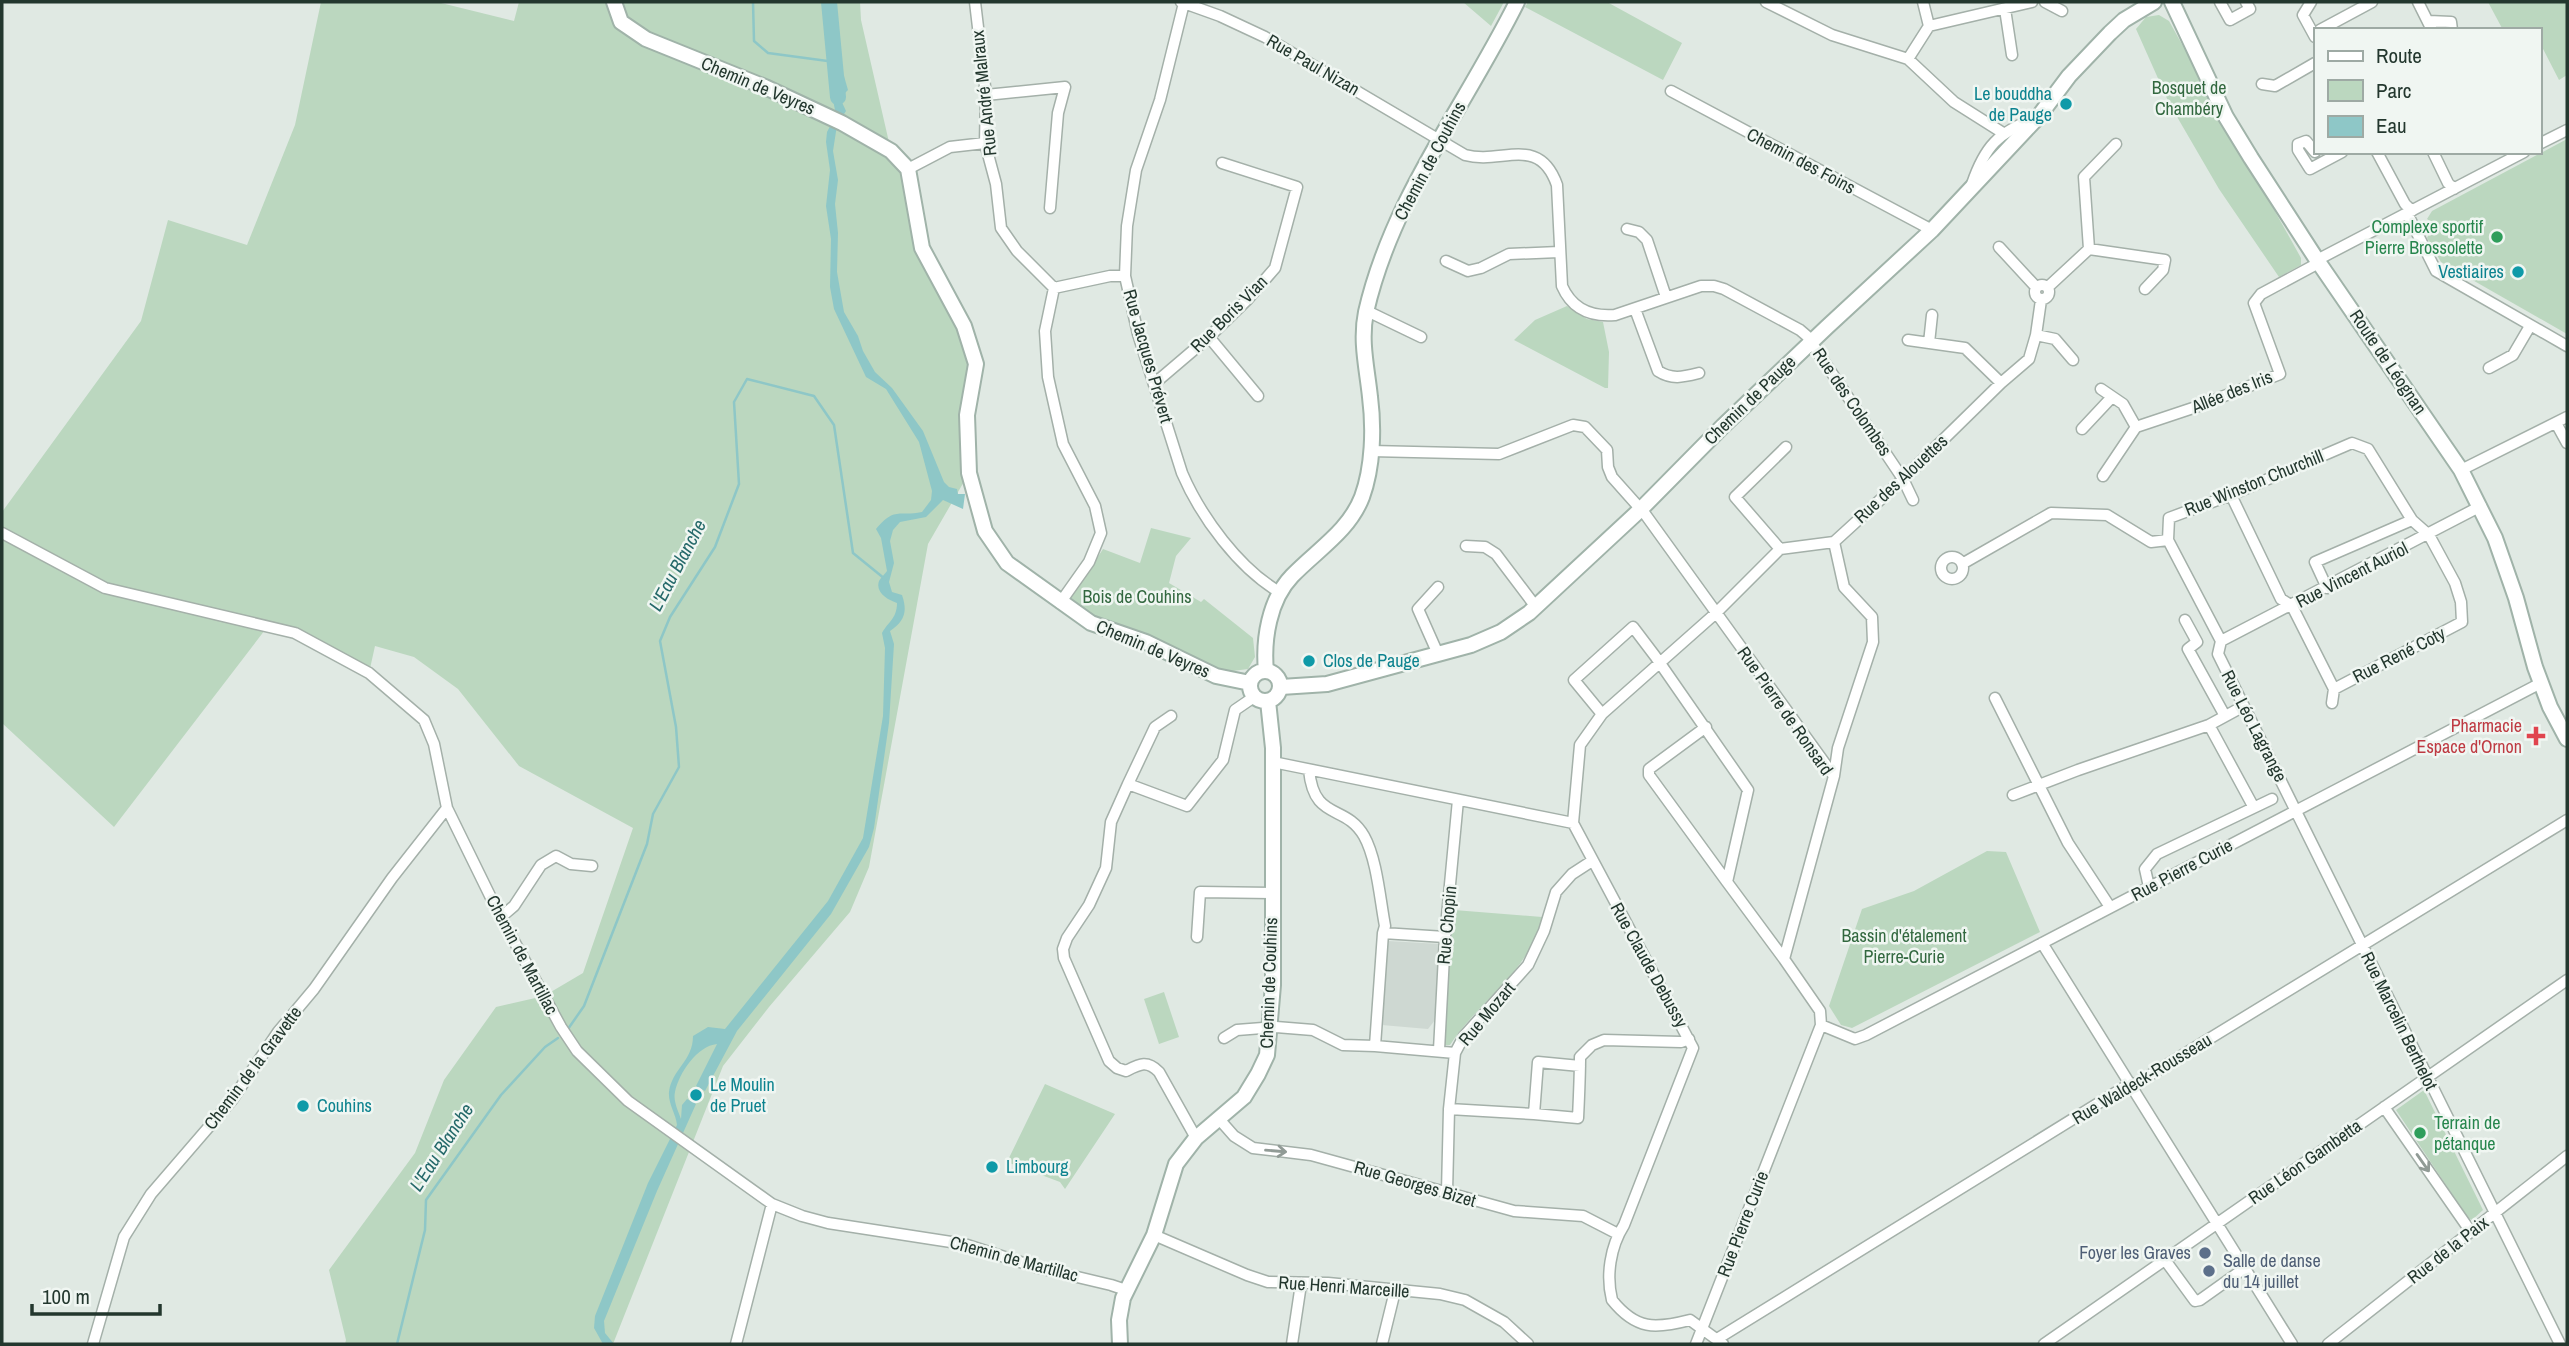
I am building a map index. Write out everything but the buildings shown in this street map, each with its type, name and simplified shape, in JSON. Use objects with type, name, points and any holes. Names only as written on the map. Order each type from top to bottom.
[{"type":"street","name":"Chemin de Veyres","points":[[614,2],[621,22],[646,39],[765,87],[837,120],[891,151],[908,169],[922,248],[964,326],[976,364],[967,415],[969,473],[985,531],[1007,563],[1091,623],[1146,642],[1257,694]]},
{"type":"street","name":"Rue André Malraux","points":[[975,2],[986,95],[985,143],[996,184],[1002,228],[1017,251],[1054,288]]},
{"type":"street","name":"Rue Paul Nizan","points":[[1182,2],[1265,37],[1465,155],[1474,157],[1520,154],[1542,161],[1552,172],[1557,185],[1562,286],[1569,299],[1580,309],[1605,316],[1635,309],[1701,286],[1719,287],[1800,330],[1812,342]]},
{"type":"street","name":"Rue Jacques Prévert","points":[[1182,2],[1160,100],[1136,170],[1128,226],[1125,276],[1138,334],[1182,473],[1200,510],[1232,551],[1270,587],[1281,593]]},
{"type":"street","name":"Chemin de Couhins","points":[[1266,671],[1266,636],[1281,593],[1292,576],[1340,531],[1353,515],[1364,491],[1371,451],[1371,399],[1364,344],[1367,311],[1384,255],[1404,205],[1517,2]]},
{"type":"street","points":[[1766,2],[1832,36],[1908,59],[1954,102],[2003,133]]},
{"type":"street","points":[[1923,2],[1929,26]]},
{"type":"street","points":[[1908,59],[1929,26],[2032,2]]},
{"type":"street","points":[[2045,2],[2062,11]]},
{"type":"street","name":"Chemin de Pauge","points":[[1281,687],[1327,684],[1471,645],[1491,637],[1536,607],[1641,509],[1723,426],[1932,230],[2039,116],[2069,76],[2110,33],[2124,20],[2154,2]]},
{"type":"street","name":"Route de Léognan","points":[[2172,2],[2226,117],[2317,260],[2461,470],[2481,506],[2505,566],[2541,683],[2567,739]]},
{"type":"street","points":[[2220,2],[2230,20],[2250,9],[2246,2]]},
{"type":"street","points":[[2311,2],[2303,15],[2314,30]]},
{"type":"street","points":[[2325,28],[2372,2]]},
{"type":"street","points":[[2418,2],[2431,26],[2451,22],[2452,28]]},
{"type":"street","points":[[2005,9],[2012,55]]},
{"type":"street","points":[[2262,84],[2274,86],[2314,64]]},
{"type":"street","points":[[986,95],[1065,87],[1058,113],[1050,208]]},
{"type":"street","name":"Chemin des Foins","points":[[1671,91],[1932,230]]},
{"type":"street","points":[[1970,190],[1979,161],[2003,133],[2039,116]]},
{"type":"street","points":[[2541,143],[2567,130]]},
{"type":"street","points":[[2314,151],[2306,141],[2298,144],[2298,150],[2310,169],[2338,154]]},
{"type":"street","points":[[908,169],[950,147],[985,143]]},
{"type":"street","points":[[2089,249],[2084,177],[2116,144]]},
{"type":"street","points":[[2317,154],[2324,162]]},
{"type":"street","points":[[2378,154],[2410,212],[2436,271],[2567,346]]},
{"type":"street","points":[[2434,154],[2448,183],[2454,189]]},
{"type":"street","points":[[2317,260],[2520,154]]},
{"type":"street","name":"Rue Boris Vian","points":[[1155,383],[1209,337],[1275,268],[1297,187],[1222,163]]},
{"type":"street","points":[[1627,229],[1639,232],[1647,240],[1666,297]]},
{"type":"street","points":[[1999,247],[2036,287]]},
{"type":"street","points":[[2048,287],[2089,249]]},
{"type":"street","points":[[2089,249],[2165,260],[2163,270],[2145,289]]},
{"type":"street","points":[[1446,261],[1468,271],[1509,254],[1559,252]]},
{"type":"street","name":"Allée des Iris","points":[[2136,427],[2280,374],[2254,303],[2261,294],[2313,266],[2317,260]]},
{"type":"street","points":[[1060,603],[1089,562],[1101,533],[1095,506],[1063,444],[1048,377],[1045,331],[1054,288],[1110,276],[1125,276]]},
{"type":"street","points":[[2036,287],[2048,287]]},
{"type":"street","points":[[2036,287],[2036,297],[2041,300],[2049,296],[2048,287]]},
{"type":"street","name":"Rue des Alouettes","points":[[1834,542],[2028,359],[2036,335],[2041,300]]},
{"type":"street","points":[[1635,309],[1658,371],[1678,378],[1699,373]]},
{"type":"street","points":[[1367,311],[1421,337]]},
{"type":"street","points":[[1929,343],[1932,315]]},
{"type":"street","points":[[2489,368],[2512,355],[2530,326]]},
{"type":"street","points":[[2036,335],[2055,339],[2073,360]]},
{"type":"street","points":[[1209,337],[1258,396]]},
{"type":"street","points":[[1908,340],[1965,348],[2001,383]]},
{"type":"street","name":"Rue des Colombes","points":[[1812,342],[1903,479],[1913,500]]},
{"type":"street","points":[[2101,389],[2123,404],[2136,427],[2103,476]]},
{"type":"street","points":[[2081,429],[2112,397]]},
{"type":"street","points":[[2461,470],[2567,417]]},
{"type":"street","points":[[2556,423],[2567,443]]},
{"type":"street","name":"Rue Pierre de Ronsard","points":[[1371,451],[1499,454],[1573,425],[1588,429],[1606,448],[1612,477],[1641,509],[1834,776],[1784,959]]},
{"type":"street","name":"Rue Winston Churchill","points":[[2168,540],[2169,517],[2231,495],[2352,443],[2368,449],[2412,520],[2429,535]]},
{"type":"street","points":[[1780,550],[1735,497],[1786,447]]},
{"type":"street","name":"Rue René Coty","points":[[2231,495],[2281,598],[2292,606],[2334,689],[2462,622],[2461,602],[2455,583],[2429,535]]},
{"type":"street","name":"Rue Vincent Auriol","points":[[2221,641],[2481,506]]},
{"type":"street","points":[[1962,564],[2051,513],[2107,515],[2151,542],[2168,540],[2221,641]]},
{"type":"street","points":[[2327,588],[2315,562],[2412,520]]},
{"type":"street","name":"Chemin de Martillac","points":[[2,533],[105,588],[295,633],[369,673],[424,720],[434,744],[447,808],[501,917],[577,1051],[628,1101],[772,1204],[828,1223],[964,1244],[1040,1268],[1126,1290]]},
{"type":"street","points":[[1273,762],[1573,823],[1580,745],[1602,714],[1716,613],[1780,550],[1834,542],[1844,587],[1872,617],[1873,642],[1838,748],[1834,776]]},
{"type":"street","points":[[1466,546],[1485,547],[1496,554],[1536,607]]},
{"type":"street","points":[[1438,587],[1418,609],[1438,653]]},
{"type":"street","points":[[2185,621],[2197,642],[2188,649],[2225,716]]},
{"type":"street","points":[[1602,714],[1574,680],[1633,627],[1748,790],[1727,882]]},
{"type":"street","name":"Rue Léo Lagrange","points":[[2221,641],[2218,654],[2296,810]]},
{"type":"street","points":[[1128,784],[1187,806],[1223,760],[1235,710],[1257,694],[1277,696],[1281,687],[1277,676],[1266,671],[1255,675],[1257,694]]},
{"type":"street","name":"Rue Pierre Curie","points":[[1821,1025],[1855,1039],[1866,1035],[2541,683]]},
{"type":"street","points":[[2332,703],[2334,689]]},
{"type":"street","name":"Chemin de Couhins","points":[[1120,1344],[1119,1314],[1126,1290],[1154,1235],[1176,1164],[1196,1138],[1244,1097],[1267,1055],[1273,985],[1273,762],[1257,694]]},
{"type":"street","points":[[1995,698],[2068,844],[2110,907]]},
{"type":"street","points":[[2013,795],[2209,724],[2244,706]]},
{"type":"street","points":[[1171,716],[1155,727],[1128,784],[1111,822],[1106,868],[1089,905],[1067,938],[1063,949],[1064,958],[1109,1061],[1126,1071],[1142,1063],[1152,1064],[1196,1138]]},
{"type":"street","points":[[2209,724],[2253,807]]},
{"type":"street","points":[[1706,727],[1649,769],[1649,775],[1784,959]]},
{"type":"street","points":[[1309,770],[1314,796],[1322,804],[1352,821],[1369,847],[1385,926],[1375,1046]]},
{"type":"street","points":[[2149,887],[2145,869],[2157,854],[2272,799]]},
{"type":"street","name":"Rue Chopin","points":[[1438,1050],[1458,800]]},
{"type":"street","name":"Chemin de la Gravette","points":[[93,1344],[124,1237],[151,1194],[232,1100],[278,1032],[314,989],[392,878],[447,808]]},
{"type":"street","name":"Rue Marcelin Berthelot","points":[[2296,810],[2427,1078],[2564,1344]]},
{"type":"street","name":"Rue Waldeck-Rousseau","points":[[1720,1342],[2123,1088],[2132,1086],[2567,820]]},
{"type":"street","name":"Rue Claude Debussy","points":[[1573,823],[1693,1048],[1618,1234],[1608,1286],[1612,1300],[1632,1321],[1665,1326],[1690,1320],[1703,1328]]},
{"type":"street","points":[[501,917],[514,906],[541,865],[556,856],[571,864],[592,866]]},
{"type":"street","name":"Rue Mozart","points":[[1447,1192],[1449,1109],[1455,1053],[1464,1036],[1528,965],[1544,931],[1556,892],[1572,874],[1592,861]]},
{"type":"street","points":[[1197,937],[1200,892],[1272,893]]},
{"type":"street","points":[[1384,933],[1445,937]]},
{"type":"street","points":[[2042,943],[2292,1344]]},
{"type":"street","name":"Rue Pierre Curie","points":[[1696,1344],[1821,1025],[1820,1011],[1784,959]]},
{"type":"street","name":"Rue Léon Gambetta","points":[[2044,1344],[2567,980]]},
{"type":"street","points":[[1224,1038],[1237,1030],[1314,1031],[1343,1045],[1455,1053]]},
{"type":"street","points":[[1449,1109],[1578,1118],[1580,1057],[1592,1045],[1604,1040],[1681,1042],[1689,1039]]},
{"type":"street","points":[[1534,1114],[1538,1062],[1580,1066]]},
{"type":"street","points":[[2384,1107],[2471,1232]]},
{"type":"street","name":"Rue Georges Bizet","points":[[1219,1119],[1234,1136],[1253,1149],[1311,1155],[1514,1211],[1583,1216],[1618,1234]]},
{"type":"street","name":"Rue de la Paix","points":[[2328,1344],[2566,1158]]},
{"type":"street","points":[[736,1344],[772,1204]]},
{"type":"street","name":"Rue Henri Marceille","points":[[1154,1235],[1260,1280],[1301,1284],[1328,1283],[1440,1294],[1465,1300],[1504,1322],[1528,1344]]},
{"type":"street","points":[[2165,1260],[2195,1301],[2245,1268]]},
{"type":"street","points":[[1292,1344],[1301,1284]]},
{"type":"street","points":[[1382,1344],[1395,1291]]},
{"type":"street","points":[[1703,1328],[1720,1342]]},
{"type":"shaded area","points":[[1388,941],[1440,944],[1435,1020],[1428,1029],[1382,1025]]},
{"type":"green space","points":[[321,2],[437,2],[514,21],[519,2],[860,2],[861,20],[891,151],[908,169],[922,248],[976,364],[969,473],[928,544],[869,867],[850,912],[723,1066],[613,1344],[345,1344],[329,1270],[415,1153],[444,1080],[496,1007],[544,996],[583,973],[633,828],[519,766],[458,689],[414,657],[375,646],[369,673],[295,633],[268,626],[114,827],[2,723],[2,512],[141,321],[168,220],[247,245],[295,125]]},
{"type":"green space","points":[[1463,2],[1504,2],[1491,26]]},
{"type":"green space","points":[[1528,2],[1607,2],[1682,43],[1663,80],[1525,7]]},
{"type":"green space","points":[[2488,2],[2567,2],[2567,75],[2559,80],[2541,45],[2541,28],[2502,28]]},
{"type":"green space","name":"Bosquet de Chambéry","points":[[2159,15],[2169,21],[2301,258],[2301,265],[2279,277],[2219,189],[2169,103],[2136,29],[2146,17]]},
{"type":"green space","name":"Complexe sportif Pierre Brossolette","points":[[2567,139],[2567,334],[2441,262],[2427,238],[2434,224],[2427,219],[2432,211]]},
{"type":"green space","points":[[1567,306],[1587,319],[1603,322],[1609,352],[1608,388],[1514,340],[1535,320]]},
{"type":"green space","name":"Bois de Couhins","points":[[1151,528],[1191,538],[1176,556],[1169,583],[1201,602],[1204,599],[1253,638],[1255,657],[1248,669],[1225,672],[1094,617],[1071,598],[1103,549],[1140,563]]},
{"type":"green space","name":"Bassin d'étalement Pierre-Curie","points":[[1987,851],[2006,852],[2040,932],[1852,1028],[1841,1025],[1829,1006],[1862,909],[1914,891]]},
{"type":"green space","points":[[1454,910],[1542,917],[1527,954],[1515,970],[1450,1045],[1441,1045]]},
{"type":"green space","points":[[1164,992],[1179,1037],[1159,1044],[1144,999]]},
{"type":"green space","points":[[1045,1084],[1115,1114],[1065,1189],[1060,1182],[1007,1162]]},
{"type":"green space","points":[[2424,1090],[2483,1210],[2472,1220],[2468,1218],[2396,1110]]},
{"type":"water","points":[[823,2],[833,2],[841,64],[835,64]]},
{"type":"water","points":[[844,76],[848,90],[840,98],[846,111],[837,125],[833,151],[838,180],[835,204],[838,233],[837,272],[844,312],[875,372],[892,388],[923,431],[944,482],[957,489],[958,494],[965,494],[963,509],[943,500],[926,517],[900,522],[893,530],[890,541],[894,563],[889,582],[892,592],[902,595],[905,611],[899,624],[890,631],[894,644],[889,723],[869,847],[831,914],[737,1031],[705,1091],[696,1086],[717,1044],[696,1055],[680,1077],[675,1095],[681,1119],[682,1105],[687,1099],[696,1104],[604,1321],[605,1333],[614,1344],[603,1344],[594,1328],[595,1316],[648,1183],[677,1125],[669,1092],[674,1077],[690,1052],[693,1036],[708,1027],[725,1029],[828,901],[863,838],[883,716],[885,648],[882,633],[897,608],[897,603],[886,598],[879,589],[879,581],[887,571],[881,538],[876,529],[893,515],[922,512],[931,500],[932,491],[919,442],[886,389],[866,377],[834,309],[830,287],[831,239],[826,206],[830,170],[826,142],[827,132],[836,115],[832,95],[835,77]]},
{"type":"waterway","name":"L'Eau Blanche","points":[[753,2],[754,41],[768,53],[835,62]]},
{"type":"waterway","name":"L'Eau Blanche","points":[[829,2],[838,97]]},
{"type":"waterway","name":"L'Eau Blanche","points":[[568,1029],[584,1006],[647,844],[653,814],[679,767],[676,727],[660,641],[670,617],[715,547],[739,484],[734,402],[747,379],[814,396],[834,425],[853,553],[885,579]]},
{"type":"waterway","name":"L'Eau Blanche","points":[[397,1344],[425,1230],[426,1200],[501,1095],[545,1047],[558,1038]]},
{"type":"waterway","name":"L'Eau Blanche","points":[[692,1104],[701,1088]]},
{"type":"place","name":"Le bouddha de Pauge","points":[[2066,104]]},
{"type":"place","name":"Complexe sportif Pierre Brossolette","points":[[2497,237]]},
{"type":"place","name":"Vestiaires","points":[[2518,272]]},
{"type":"place","name":"Clos de Pauge","points":[[1309,661]]},
{"type":"place","name":"Pharmacie Espace d'Ornon","points":[[2536,736]]},
{"type":"place","name":"Le Moulin de Pruet","points":[[696,1095]]},
{"type":"place","name":"Couhins","points":[[303,1106]]},
{"type":"place","name":"Terrain de pétanque","points":[[2420,1133]]},
{"type":"place","name":"Limbourg","points":[[992,1167]]},
{"type":"place","name":"Foyer les Graves","points":[[2205,1253]]},
{"type":"place","name":"Salle de danse du 14 juillet","points":[[2209,1271]]}]
